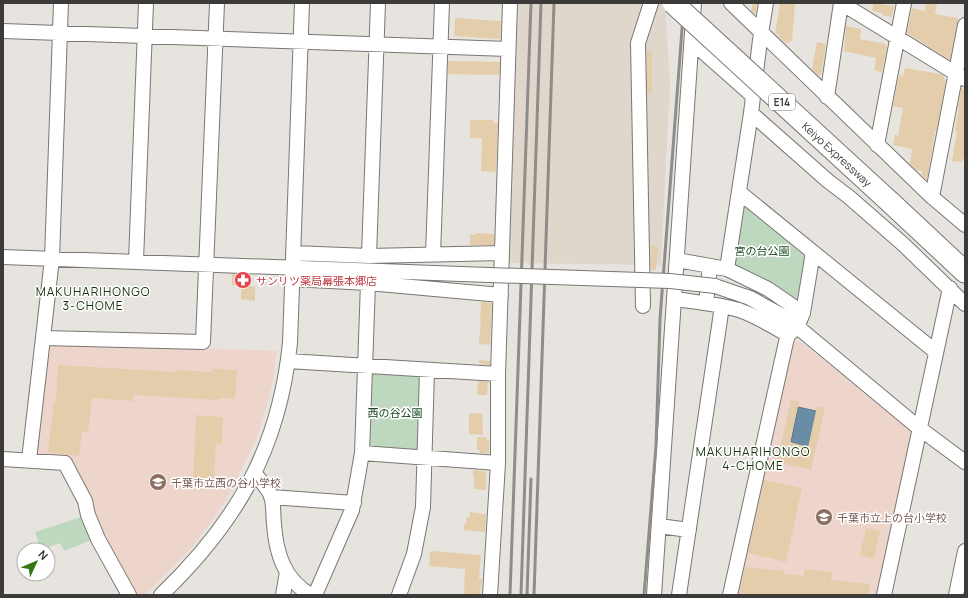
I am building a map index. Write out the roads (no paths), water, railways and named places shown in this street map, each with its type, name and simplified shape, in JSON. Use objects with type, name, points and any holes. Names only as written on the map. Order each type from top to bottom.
[{"type":"highway","name":"Keiyo Expressway","points":[[673,3],[892,195],[965,253]]},
{"type":"highway","name":"Keiyo Expressway","points":[[693,3],[892,195],[965,272]]},
{"type":"street","points":[[30,460],[52,259],[61,3]]},
{"type":"street","points":[[136,261],[146,3]]},
{"type":"street","points":[[44,338],[203,342],[217,3]]},
{"type":"street","points":[[165,593],[214,538],[244,493],[255,474],[268,444],[279,409],[288,361],[293,267],[302,3]]},
{"type":"street","points":[[369,256],[378,3]]},
{"type":"street","points":[[434,255],[442,3]]},
{"type":"street","points":[[490,595],[498,463],[500,295],[510,3]]},
{"type":"street","points":[[643,306],[638,43],[651,3]]},
{"type":"street","points":[[654,595],[692,42],[693,3]]},
{"type":"street","points":[[722,3],[761,36],[932,197],[965,225]]},
{"type":"street","points":[[731,3],[743,8],[761,36]]},
{"type":"street","points":[[727,269],[766,3]]},
{"type":"street","points":[[827,97],[841,3],[960,76]]},
{"type":"street","points":[[877,145],[904,3]]},
{"type":"street","points":[[932,197],[960,76],[965,25]]},
{"type":"street","points":[[3,31],[508,49]]},
{"type":"street","points":[[692,42],[753,96]]},
{"type":"street","points":[[751,113],[904,245],[965,304]]},
{"type":"street","points":[[739,192],[936,352]]},
{"type":"street","points":[[730,595],[786,342],[803,312],[813,252]]},
{"type":"street","points":[[293,267],[369,256],[502,253]]},
{"type":"street","points":[[3,257],[670,281],[715,286],[750,298],[788,319],[793,331]]},
{"type":"street","points":[[676,260],[727,269],[768,289],[803,312]]},
{"type":"street","points":[[706,303],[710,266]]},
{"type":"street","points":[[293,267],[368,283],[500,295]]},
{"type":"street","points":[[315,595],[354,503],[362,453],[368,283]]},
{"type":"street","points":[[884,595],[950,288]]},
{"type":"street","points":[[675,299],[706,303],[739,310],[770,325],[793,331],[965,462]]},
{"type":"street","points":[[679,595],[722,306]]},
{"type":"street","points":[[288,361],[498,374]]},
{"type":"street","points":[[399,595],[414,554],[423,507],[427,370]]},
{"type":"street","points":[[362,453],[498,463]]},
{"type":"street","points":[[3,459],[65,463],[85,501],[88,515],[98,539],[129,595]]},
{"type":"street","points":[[255,474],[272,497],[275,544],[287,572],[292,580],[302,590],[310,595]]},
{"type":"street","points":[[272,497],[354,503]]},
{"type":"street","points":[[659,526],[689,530]]},
{"type":"street","points":[[956,595],[965,552]]},
{"type":"street","points":[[283,595],[287,572]]},
{"type":"water","points":[[798,407],[816,411],[808,447],[791,442]]},
{"type":"railway","points":[[510,595],[531,3]]},
{"type":"railway","points":[[521,595],[541,3]]},
{"type":"railway","points":[[534,595],[554,3]]},
{"type":"railway","points":[[644,595],[656,446],[660,319],[684,3]]},
{"type":"railway","points":[[527,595],[531,479]]},
{"type":"place","name":"サンリツ薬局幕張本郷店","points":[[243,280]]},
{"type":"place","name":"千葉市立西の谷小学校","points":[[158,482]]},
{"type":"place","name":"千葉市立上の台小学校","points":[[824,517]]},
{"type":"district","name":"MAKUHARIHONGO 3-CHOME","points":[[93,298]]},
{"type":"district","name":"MAKUHARIHONGO 4-CHOME","points":[[753,458]]},
{"type":"park label","name":"宮の台公園","points":[[762,250]]},
{"type":"park label","name":"西の谷公園","points":[[395,412]]}]
